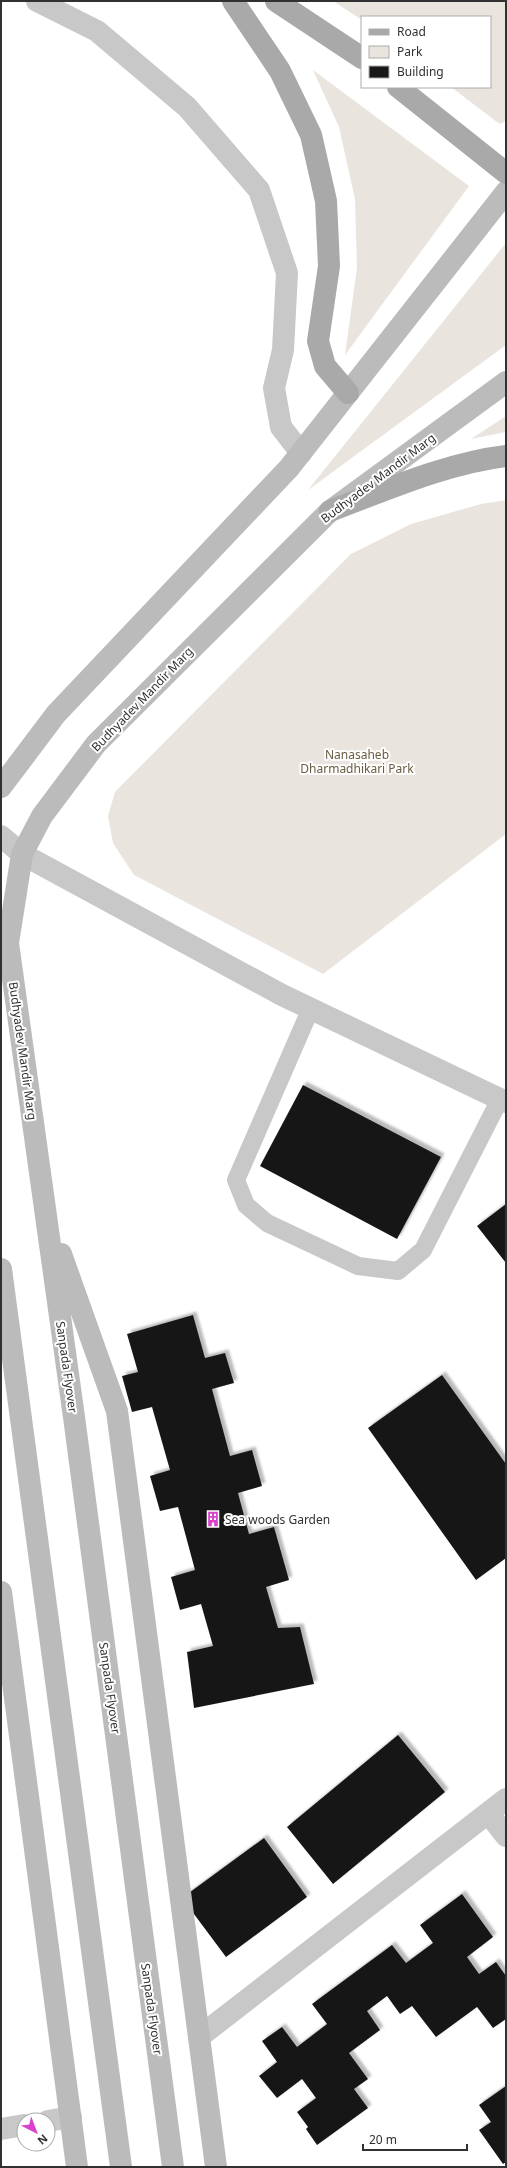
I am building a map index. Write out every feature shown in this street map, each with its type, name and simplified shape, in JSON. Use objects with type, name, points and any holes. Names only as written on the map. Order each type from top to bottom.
[{"type":"main road","points":[[233,1],[280,71],[311,135],[326,201],[329,266],[318,341],[325,366],[348,393]]},
{"type":"main road","points":[[276,1],[361,57]]},
{"type":"main road","points":[[399,88],[506,173]]},
{"type":"main road","points":[[1,787],[56,714],[289,468],[506,192]]},
{"type":"main road","name":"Budhyadev Mandir Marg","points":[[45,1210],[8,943],[22,854],[42,816],[96,744],[330,511],[506,382]]},
{"type":"main road","points":[[330,511],[410,481],[488,458],[506,456]]},
{"type":"main road","points":[[45,1210],[117,1411],[216,2167]]},
{"type":"main road","name":"Sanpada Flyover","points":[[45,1210],[74,1417],[173,2167]]},
{"type":"main road","points":[[1,1270],[121,2167]]},
{"type":"main road","points":[[1,1592],[77,2167]]},
{"type":"street","points":[[36,1],[96,31],[120,51],[186,107],[259,190],[288,273],[283,350],[274,388],[281,427],[301,453]]},
{"type":"street","points":[[1,836],[22,854],[282,995],[503,1101]]},
{"type":"street","points":[[1,853],[22,854]]},
{"type":"street","points":[[199,2037],[506,1799]]},
{"type":"street","points":[[488,1813],[506,1836]]},
{"type":"street","points":[[56,2120],[71,2117]]},
{"type":"street","points":[[1,2129],[16,2126]]},
{"type":"lane","points":[[311,1008],[236,1180],[246,1205],[267,1223],[358,1266],[398,1271],[423,1250],[503,1101]]},
{"type":"green space","points":[[333,1],[506,1],[506,120],[501,124],[497,122],[452,88],[491,88],[491,16],[361,16],[361,19]]},
{"type":"green space","points":[[313,70],[469,186],[345,355],[357,268],[355,199],[339,127]]},
{"type":"green space","points":[[506,243],[506,345],[308,490]]},
{"type":"green space","points":[[506,416],[506,432],[471,439]]},
{"type":"green space","name":"Nanasaheb Dharmadhikari Park","points":[[506,500],[506,834],[323,974],[134,875],[113,843],[108,816],[115,792],[351,554],[411,524],[481,504]]},
{"type":"building","points":[[303,1085],[441,1157],[397,1239],[260,1166]]},
{"type":"building","points":[[506,1204],[506,1263],[477,1226]]},
{"type":"building","name":"Sea woods Garden","points":[[193,1315],[205,1358],[225,1353],[234,1383],[212,1389],[230,1456],[252,1450],[262,1486],[238,1493],[249,1534],[274,1527],[289,1580],[266,1587],[278,1628],[300,1627],[314,1684],[194,1708],[187,1652],[213,1646],[201,1604],[180,1610],[171,1577],[195,1570],[178,1507],[160,1511],[150,1476],[170,1470],[152,1407],[132,1412],[122,1376],[138,1372],[127,1334]]},
{"type":"building","points":[[442,1375],[506,1464],[506,1558],[476,1580],[368,1428]]},
{"type":"building","points":[[398,1735],[445,1792],[333,1884],[287,1827]]},
{"type":"building","points":[[264,1838],[307,1897],[226,1957],[182,1898]]},
{"type":"building","points":[[462,1894],[493,1937],[467,1957],[479,1974],[496,1962],[506,1976],[506,2019],[493,2028],[477,2007],[436,2037],[412,2006],[400,2014],[387,1996],[367,2011],[380,2030],[349,2053],[368,2079],[354,2089],[368,2108],[317,2145],[306,2129],[308,2127],[297,2112],[316,2098],[302,2079],[277,2098],[259,2076],[277,2062],[262,2041],[282,2027],[297,2047],[327,2024],[312,2004],[392,1945],[406,1963],[433,1943],[420,1925]]},
{"type":"building","points":[[506,2086],[506,2162],[503,2164],[479,2130],[491,2122],[479,2105]]},
{"type":"place","name":"Sea woods Garden","points":[[213,1519]]}]
